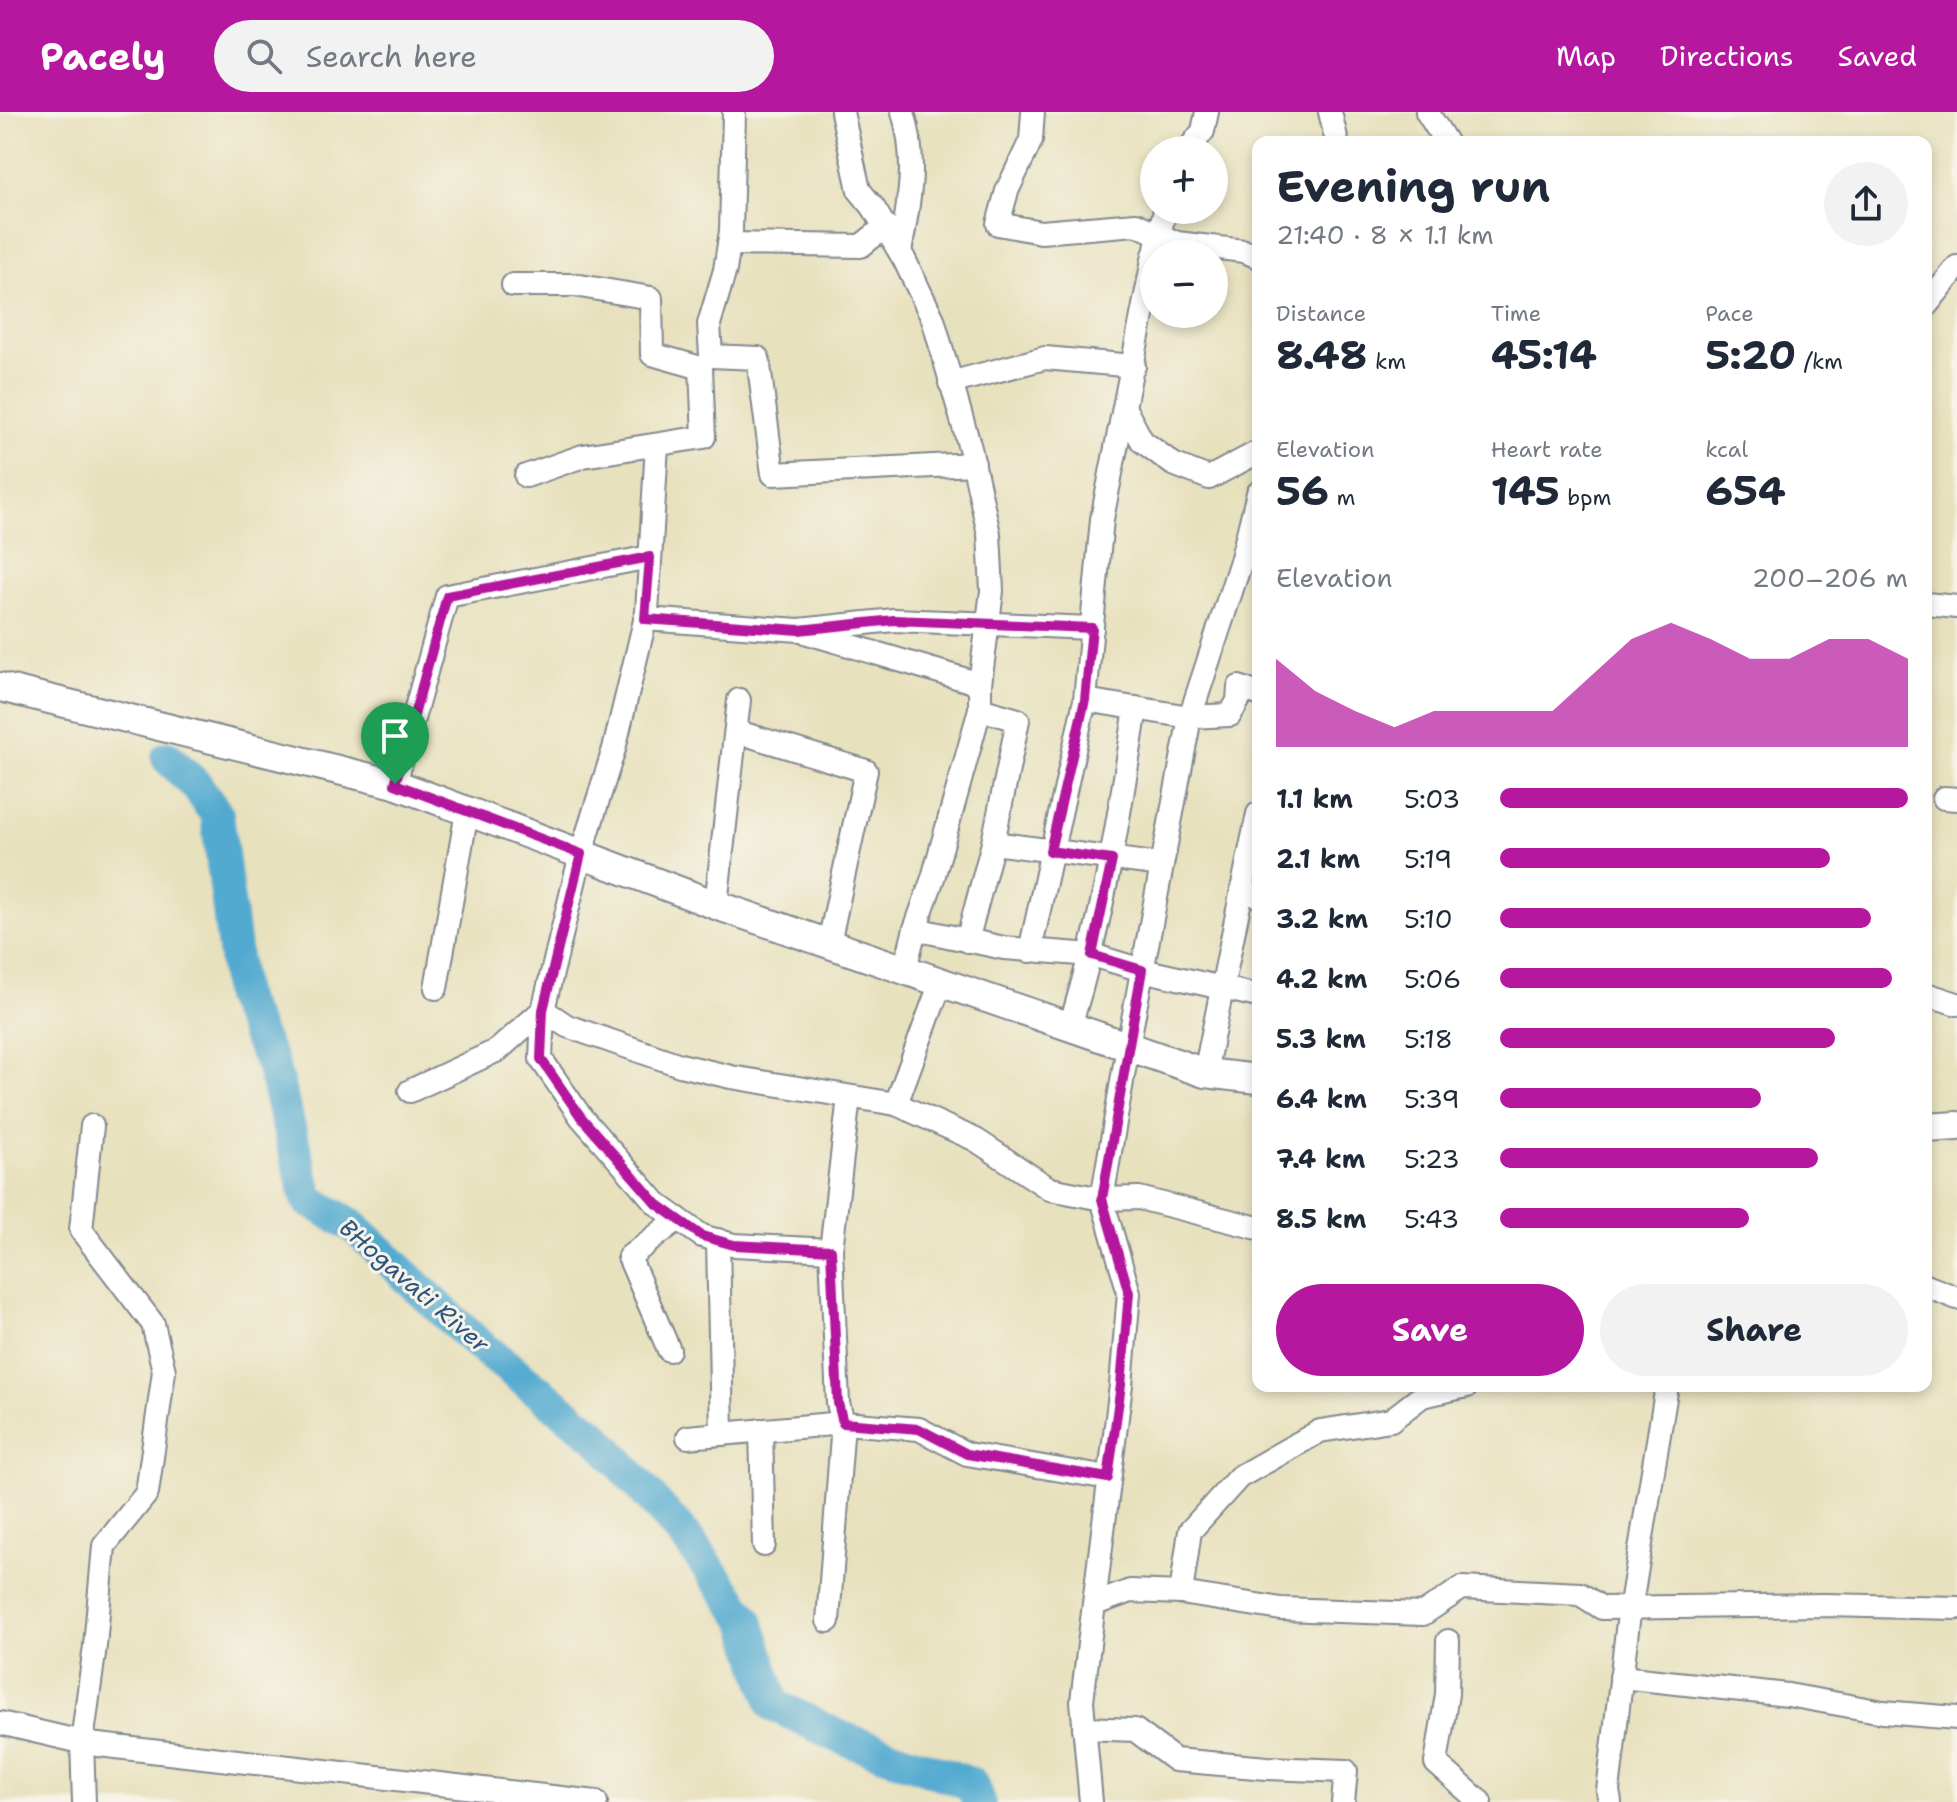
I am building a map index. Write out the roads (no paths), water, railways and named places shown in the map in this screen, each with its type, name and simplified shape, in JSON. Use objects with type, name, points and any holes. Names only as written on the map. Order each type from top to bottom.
[{"type":"street","points":[[842,112],[859,190],[886,226],[933,319],[974,464],[989,534],[992,591],[980,684],[980,709],[905,969]]},
{"type":"street","points":[[900,252],[912,190],[911,140],[903,112]]},
{"type":"street","points":[[1033,112],[1031,140],[1007,191],[998,224],[1041,232],[1136,224],[1149,240]]},
{"type":"street","points":[[1199,136],[1207,112]]},
{"type":"street","points":[[1330,112],[1336,136]]},
{"type":"street","points":[[1427,112],[1442,136]]},
{"type":"street","points":[[734,114],[729,244],[725,270],[709,324],[711,356],[758,358],[773,474],[974,464]]},
{"type":"street","points":[[729,244],[861,246],[886,226]]},
{"type":"street","points":[[1228,249],[1252,254]]},
{"type":"street","points":[[1932,298],[1957,267]]},
{"type":"street","points":[[513,285],[574,285],[651,298],[652,354],[701,368],[704,437],[583,456],[526,476]]},
{"type":"street","points":[[1030,951],[1085,700],[1102,519],[1141,328]]},
{"type":"street","points":[[950,383],[1045,358],[1134,366]]},
{"type":"street","points":[[1125,409],[1142,441],[1173,464],[1209,478],[1252,455]]},
{"type":"street","points":[[657,445],[645,619],[614,749],[581,854],[543,1010],[541,1059],[581,1117],[657,1204],[702,1236],[734,1245],[831,1250]]},
{"type":"street","points":[[1091,1802],[1082,1701],[1121,1385],[1129,1293],[1102,1199],[1190,717],[1242,558],[1252,517]]},
{"type":"street","points":[[395,784],[447,596],[650,557]]},
{"type":"street","points":[[1932,605],[1957,607]]},
{"type":"street","points":[[645,619],[799,630],[894,620],[1092,628]]},
{"type":"street","points":[[799,630],[980,684]]},
{"type":"street","points":[[0,687],[395,784],[716,905],[1070,1027],[1205,1073],[1252,1078]]},
{"type":"street","points":[[1085,700],[1190,717],[1230,715],[1238,701],[1239,687],[1252,692]]},
{"type":"street","points":[[716,905],[738,732],[739,700]]},
{"type":"street","points":[[1070,1027],[1092,955],[1112,860],[1136,708]]},
{"type":"street","points":[[967,941],[993,843],[1018,720],[980,709]]},
{"type":"street","points":[[738,732],[866,771],[829,943]]},
{"type":"street","points":[[436,988],[467,812]]},
{"type":"street","points":[[993,843],[1162,865]]},
{"type":"street","points":[[1205,1073],[1222,987],[1250,893]]},
{"type":"street","points":[[915,929],[1030,951],[1092,955],[1142,970],[1252,994]]},
{"type":"street","points":[[896,1104],[941,982]]},
{"type":"street","points":[[1932,996],[1957,1004]]},
{"type":"street","points":[[410,1091],[498,1050],[543,1010]]},
{"type":"street","points":[[543,1010],[567,1026],[680,1065],[731,1077],[896,1104],[976,1140],[1050,1189],[1102,1199],[1139,1198],[1252,1226]]},
{"type":"street","points":[[828,1621],[843,1423],[838,1403],[831,1250],[849,1097]]},
{"type":"street","points":[[84,1802],[82,1742],[104,1546],[147,1493],[164,1371],[153,1324],[81,1230],[92,1126]]},
{"type":"street","points":[[1932,1128],[1957,1126]]},
{"type":"street","points":[[669,1350],[629,1257],[678,1219]]},
{"type":"street","points":[[718,1240],[722,1434]]},
{"type":"street","points":[[1932,1288],[1957,1298]]},
{"type":"street","points":[[1181,1593],[1190,1531],[1239,1477],[1320,1431],[1391,1420],[1422,1396],[1440,1392]]},
{"type":"street","points":[[1610,1802],[1608,1791],[1630,1607],[1666,1392]]},
{"type":"street","points":[[688,1437],[843,1423],[919,1429],[967,1454],[1108,1478]]},
{"type":"street","points":[[761,1430],[764,1545]]},
{"type":"street","points":[[1095,1604],[1130,1591],[1181,1593],[1281,1609],[1423,1614],[1462,1588],[1580,1594],[1602,1608],[1824,1605],[1957,1608]]},
{"type":"street","points":[[1448,1641],[1447,1694],[1436,1763],[1480,1802]]},
{"type":"street","points":[[1621,1677],[1788,1695],[1883,1712],[1957,1718]]},
{"type":"street","points":[[0,1723],[82,1742],[596,1802]]},
{"type":"street","points":[[1084,1728],[1135,1730],[1175,1760],[1346,1771],[1343,1802]]},
{"type":"waterway","name":"BHogavati River","points":[[168,758],[196,785],[217,815],[240,997],[272,1064],[308,1200],[352,1225],[477,1343],[597,1437],[689,1541],[747,1621],[774,1705],[842,1738],[971,1784],[979,1802]]}]
